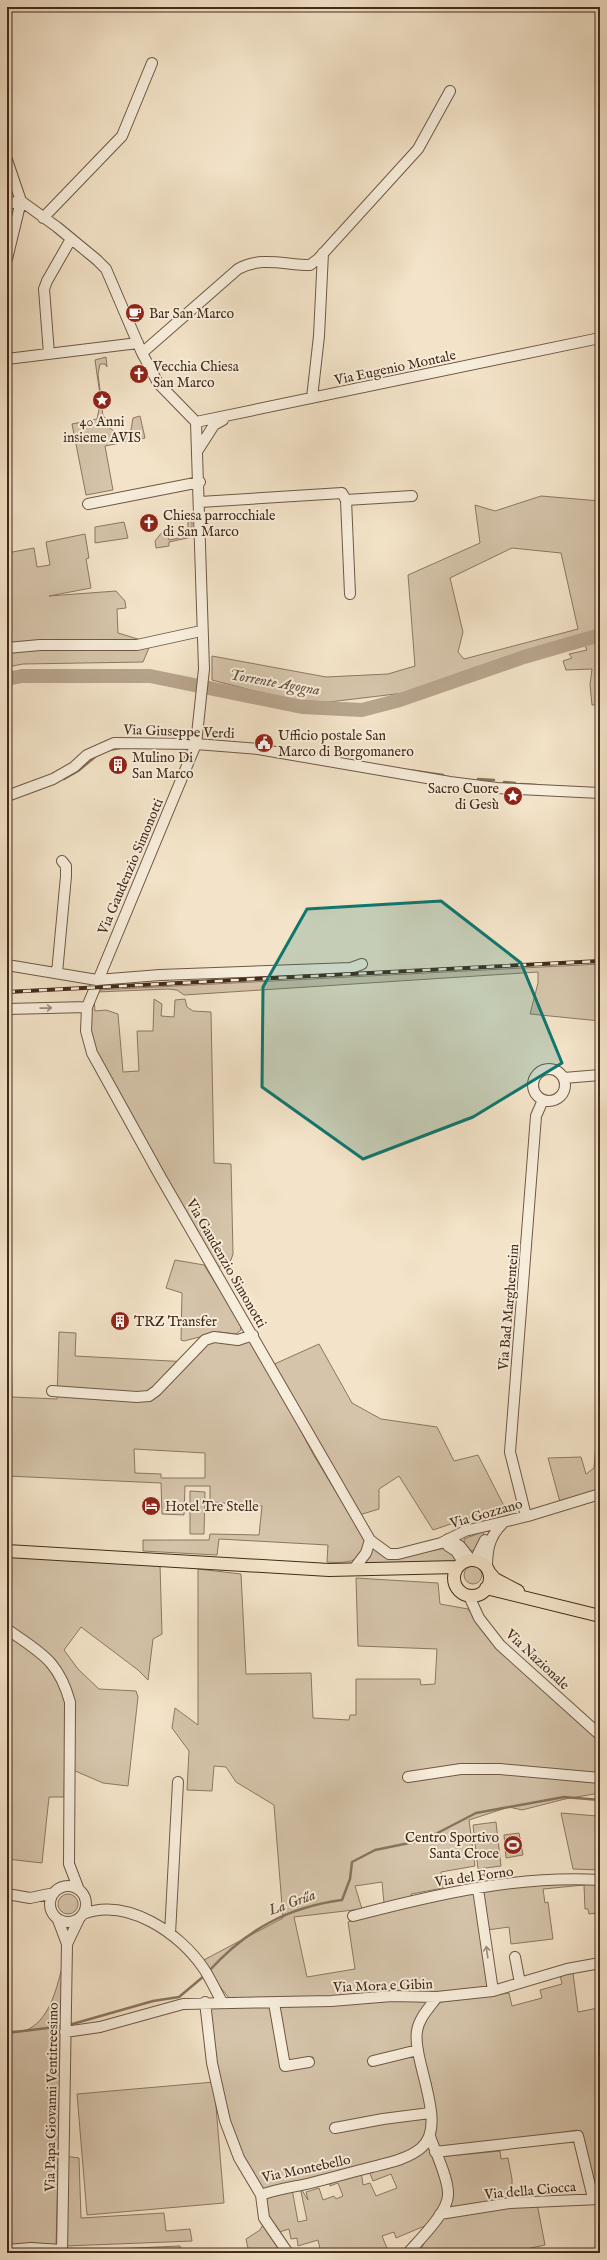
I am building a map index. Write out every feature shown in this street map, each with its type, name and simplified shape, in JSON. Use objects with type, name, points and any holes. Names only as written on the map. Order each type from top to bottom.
[{"type":"main road","points":[[7,1551],[202,1563],[353,1570],[422,1568],[466,1562],[488,1570],[495,1579],[531,1598]]},
{"type":"main road","points":[[454,1580],[466,1562]]},
{"type":"main road","points":[[422,1568],[437,1572],[454,1580],[457,1588],[469,1596],[479,1594],[486,1588],[489,1583],[488,1570]]},
{"type":"main road","points":[[486,1588],[600,1616]]},
{"type":"street","points":[[43,218],[122,136],[152,63]]},
{"type":"street","points":[[7,359],[49,354],[140,348],[238,269],[248,263],[266,261],[310,265],[323,253],[418,149],[450,91]]},
{"type":"street","points":[[7,160],[21,201],[7,259]]},
{"type":"street","points":[[7,204],[21,201],[71,239],[106,270],[140,348],[158,382],[196,422]]},
{"type":"street","points":[[49,354],[44,289],[71,239]]},
{"type":"street","points":[[312,398],[319,336],[323,253]]},
{"type":"street","name":"Via Eugenio Montale","points":[[196,422],[227,417],[600,338]]},
{"type":"street","points":[[198,450],[214,425],[227,417]]},
{"type":"street","name":"Via Gaudenzio Simonotti","points":[[196,422],[200,482],[204,669],[196,744],[97,980],[87,1007],[86,1031],[92,1053],[160,1176],[370,1540],[381,1548]]},
{"type":"street","points":[[88,504],[200,482]]},
{"type":"street","points":[[200,502],[342,492],[346,500],[350,594]]},
{"type":"street","points":[[346,500],[412,496]]},
{"type":"street","points":[[7,648],[40,645],[137,645],[202,631]]},
{"type":"street","name":"Via Giuseppe Verdi","points":[[7,796],[53,779],[74,767],[87,755],[114,743],[196,744],[276,751],[353,767],[489,787],[600,793]]},
{"type":"street","points":[[57,973],[66,876],[66,866],[62,861]]},
{"type":"street","points":[[7,965],[97,980],[160,975],[351,968],[362,964]]},
{"type":"street","points":[[7,1009],[87,1007]]},
{"type":"street","points":[[542,1070],[557,1070],[564,1078],[565,1089],[563,1094],[554,1101],[543,1100],[538,1097],[533,1088],[533,1083],[542,1070]]},
{"type":"street","points":[[564,1078],[600,1075]]},
{"type":"street","name":"Via Bad Marghenteim","points":[[526,1516],[510,1452],[536,1116],[543,1100]]},
{"type":"street","points":[[52,1391],[137,1397],[149,1396],[156,1391],[205,1340],[214,1337],[238,1340],[253,1335]]},
{"type":"street","name":"Via Gozzano","points":[[381,1548],[389,1554],[398,1554],[445,1541],[465,1531],[503,1523],[600,1494]]},
{"type":"street","points":[[466,1562],[494,1527],[503,1523]]},
{"type":"street","points":[[488,1570],[489,1544],[495,1532],[503,1523]]},
{"type":"street","points":[[353,1570],[366,1553],[370,1540]]},
{"type":"street","points":[[445,1541],[460,1546],[466,1562]]},
{"type":"street","name":"Via Nazionale","points":[[469,1596],[479,1618],[500,1645],[600,1735]]},
{"type":"street","points":[[7,1628],[58,1669],[70,1702],[69,1864],[86,1904],[81,1916]]},
{"type":"street","points":[[408,1777],[461,1769],[500,1769],[600,1778]]},
{"type":"street","points":[[170,1934],[178,1782]]},
{"type":"street","points":[[51,1911],[50,1902],[69,1864]]},
{"type":"street","name":"Via del Forno","points":[[353,1916],[414,1900],[478,1889],[566,1878],[600,1880]]},
{"type":"street","points":[[30,1898],[56,1891],[67,1886],[81,1893],[107,1910]]},
{"type":"street","points":[[478,1889],[492,1991]]},
{"type":"street","points":[[7,1894],[30,1898],[51,1911],[58,1920],[69,1922],[94,1910],[107,1910],[142,1917],[161,1926],[190,1953],[206,1973],[222,2002]]},
{"type":"street","name":"Via Papa Giovanni Ventitreesimo","points":[[67,1944],[81,1916]]},
{"type":"street","name":"Via Papa Giovanni Ventitreesimo","points":[[7,2250],[31,2248],[62,2252],[67,1944],[58,1920]]},
{"type":"street","points":[[515,1957],[520,1983]]},
{"type":"street","name":"Via Mora e Gibin","points":[[65,2032],[100,2027],[183,2004],[204,2002],[274,2003],[331,2001],[385,1996],[437,1997],[492,1991],[567,1969],[600,1963]]},
{"type":"street","points":[[408,2253],[440,2214],[448,2196],[445,2180],[430,2136],[430,2114],[427,2083],[416,2042],[420,2022],[437,1997]]},
{"type":"street","name":"Via Montebello","points":[[204,2002],[212,2063],[225,2121],[239,2158],[261,2195],[279,2188],[311,2183],[388,2163],[421,2148],[430,2136]]},
{"type":"street","points":[[274,2003],[285,2066],[309,2062]]},
{"type":"street","points":[[373,2061],[418,2050]]},
{"type":"street","points":[[335,2128],[383,2118],[430,2114]]},
{"type":"street","points":[[435,2152],[578,2136],[596,2199]]},
{"type":"street","points":[[261,2195],[264,2218],[288,2253]]},
{"type":"street","name":"Via della Ciocca","points":[[440,2214],[510,2203],[596,2199]]},
{"type":"highlighted area","points":[[441,901],[521,963],[562,1063],[473,1117],[363,1159],[262,1087],[263,987],[307,909]]},
{"type":"shaded area","points":[[106,357],[107,367],[105,364],[100,364],[98,374],[100,390],[107,394],[104,396],[105,401],[101,402],[95,360]]},
{"type":"shaded area","points":[[99,409],[102,409],[103,416],[108,420],[108,427],[120,435],[131,430],[133,418],[140,416],[145,438],[105,446],[113,490],[86,495],[72,424],[97,419]]},
{"type":"shaded area","points":[[541,496],[600,501],[600,705],[592,705],[590,685],[592,669],[566,670],[563,661],[572,658],[569,654],[587,650],[580,636],[476,667],[404,693],[329,702],[290,700],[212,680],[212,656],[326,677],[388,674],[415,666],[408,575],[480,543],[475,505],[495,511]],"holes":[[[512,548],[561,553],[578,629],[464,659],[458,652],[463,632],[450,578]]]},
{"type":"shaded area","points":[[188,517],[192,517],[192,537],[169,542],[169,546],[156,548],[155,541],[163,531],[163,534],[167,535],[169,540],[188,536]]},
{"type":"shaded area","points":[[124,522],[128,538],[95,543],[95,527]]},
{"type":"shaded area","points":[[85,534],[89,558],[86,559],[91,588],[49,596],[116,591],[125,601],[126,608],[117,609],[118,633],[151,643],[143,662],[23,664],[7,667],[7,553],[34,548],[37,567],[50,565],[46,542]]},
{"type":"shaded area","points":[[600,964],[600,1021],[530,1014],[538,983],[538,972],[184,995],[177,990],[168,989],[97,992],[98,990]]},
{"type":"shaded area","points":[[154,999],[162,1004],[161,1016],[174,1017],[175,1000],[185,999],[187,1007],[193,1011],[211,1012],[214,1163],[231,1164],[233,1254],[231,1260],[224,1266],[214,1268],[86,1031],[94,1000],[95,1011],[106,1010],[118,1014],[123,1072],[139,1071],[137,1031],[153,1031]]},
{"type":"shaded area","points":[[175,1260],[204,1265],[240,1323],[241,1330],[236,1334],[219,1332],[184,1341],[181,1340],[182,1293],[166,1288]]},
{"type":"shaded area","points":[[59,1332],[76,1333],[75,1356],[190,1362],[209,1342],[253,1340],[313,1454],[366,1542],[361,1555],[352,1561],[327,1562],[328,1545],[219,1539],[217,1555],[143,1551],[143,1540],[209,1540],[210,1534],[259,1535],[262,1506],[210,1502],[210,1486],[185,1486],[184,1515],[162,1514],[161,1483],[7,1476],[7,1337],[11,1337],[12,1397],[57,1399]],"holes":[[[134,1449],[205,1453],[205,1478],[161,1478],[161,1474],[135,1473]]]},
{"type":"shaded area","points":[[319,1344],[352,1403],[381,1419],[437,1427],[454,1461],[478,1455],[504,1506],[433,1530],[399,1476],[379,1489],[379,1509],[356,1516],[270,1366]]},
{"type":"shaded area","points":[[600,1388],[600,1489],[560,1502],[548,1458],[581,1457],[586,1474],[594,1468]]},
{"type":"shaded area","points":[[190,1491],[205,1492],[204,1534],[190,1534]]},
{"type":"shaded area","points":[[482,1532],[484,1534],[477,1548],[472,1551],[465,1548],[464,1539]]},
{"type":"shaded area","points":[[373,1547],[396,1557],[446,1548],[456,1558],[454,1562],[362,1566]]},
{"type":"shaded area","points":[[7,1554],[160,1564],[162,1634],[153,1639],[148,1680],[138,1670],[81,1627],[64,1650],[78,1669],[99,1689],[136,1691],[138,1697],[128,1786],[103,1783],[73,1770],[69,1685],[7,1625]]},
{"type":"shaded area","points":[[473,1566],[479,1569],[482,1575],[479,1581],[473,1584],[467,1581],[464,1575],[467,1569]]},
{"type":"shaded area","points":[[198,1569],[241,1574],[246,1674],[311,1673],[313,1718],[349,1720],[350,1715],[356,1715],[356,1679],[420,1679],[421,1685],[435,1684],[437,1649],[358,1646],[356,1578],[438,1583],[440,1604],[468,1609],[485,1632],[600,1737],[600,1777],[461,1770],[600,1779],[600,1793],[565,1799],[522,1810],[509,1807],[469,1820],[475,1866],[441,1872],[443,1888],[411,1894],[412,1898],[384,1903],[382,1882],[355,1886],[362,1909],[294,1917],[307,1977],[355,1969],[348,1922],[392,1907],[477,1891],[491,1994],[234,2004],[200,1962],[283,1918],[274,1805],[236,1782],[226,1767],[214,1766],[212,1791],[187,1790],[189,1751],[172,1728],[175,1708],[198,1725]]},
{"type":"shaded area","points":[[7,1631],[50,1665],[67,1698],[64,1797],[49,1797],[42,1863],[7,1859]]},
{"type":"shaded area","points":[[561,1813],[597,1816],[600,1831],[600,1870],[573,1869]]},
{"type":"shaded area","points":[[496,1822],[501,1866],[478,1869],[473,1825]]},
{"type":"shaded area","name":"Centro Sportivo Santa Croce","points":[[519,1833],[523,1855],[506,1858],[504,1835]]},
{"type":"shaded area","points":[[600,1883],[600,1900],[596,1901],[597,1913],[589,1914],[588,1909],[585,1909],[584,1885],[543,1889],[545,1903],[548,1902],[553,1939],[511,1944],[509,1927],[487,1930],[480,1890],[510,1886]]},
{"type":"shaded area","points":[[68,1894],[75,1897],[78,1904],[75,1911],[68,1914],[61,1911],[58,1904],[61,1897]]},
{"type":"shaded area","points":[[63,1964],[56,2247],[7,2249],[7,2031],[27,2030],[37,2024],[43,2017],[52,2000]]},
{"type":"shaded area","points":[[573,1973],[578,2012],[598,2008],[596,1998],[600,1996],[600,2198],[593,2197],[577,2130],[436,2154],[431,2083],[422,2063],[417,2041],[429,2012],[441,2002],[509,1993],[512,2006],[542,1998],[540,1990],[562,1984],[560,1975]]},
{"type":"shaded area","points":[[369,2000],[438,2001],[421,2019],[417,2051],[429,2116],[428,2136],[405,2155],[261,2192],[231,2132],[206,2007],[272,2004],[284,2070],[314,2064],[313,2057],[287,2061],[277,2006]]},
{"type":"shaded area","points":[[214,2082],[224,2203],[87,2215],[77,2094]]},
{"type":"shaded area","points":[[430,2138],[447,2195],[427,2225],[396,2238],[394,2232],[382,2236],[389,2253],[321,2253],[318,2240],[298,2246],[297,2238],[291,2239],[289,2229],[276,2233],[269,2223],[262,2194],[292,2189],[298,2222],[307,2220],[300,2187],[308,2200],[306,2192],[319,2188],[323,2200],[334,2196],[336,2199],[343,2196],[338,2183],[330,2186],[329,2179],[361,2171],[363,2185],[370,2183],[376,2196],[397,2188],[391,2174],[373,2181],[369,2171],[388,2165]]},
{"type":"shaded area","points":[[500,2151],[501,2159],[508,2158],[512,2179],[512,2199],[537,2203],[545,2245],[507,2253],[419,2253],[449,2196],[437,2157]]},
{"type":"shaded area","points":[[64,2156],[79,2158],[81,2218],[164,2213],[166,2231],[190,2229],[192,2241],[65,2246]]},
{"type":"shaded area","points":[[264,2223],[284,2253],[249,2253],[246,2239],[260,2230]]},
{"type":"shaded area","points":[[180,2246],[182,2253],[67,2253],[67,2251]]},
{"type":"waterway","name":"Torrente Agogna","points":[[7,679],[22,676],[150,676],[302,707],[362,710],[400,700],[524,657],[600,635]]},
{"type":"waterway","points":[[109,750],[120,748]]},
{"type":"waterway","points":[[64,779],[78,771],[95,757]]},
{"type":"waterway","points":[[408,770],[443,775]]},
{"type":"waterway","points":[[478,779],[494,780]]},
{"type":"waterway","points":[[504,782],[515,783]]},
{"type":"waterway","points":[[36,790],[52,784]]},
{"type":"waterway","points":[[521,784],[536,785]]},
{"type":"waterway","name":"La Grűa","points":[[209,1971],[223,1956],[253,1932],[269,1923],[304,1908],[342,1900],[350,1879],[352,1862],[375,1850],[424,1840],[476,1813],[564,1797],[600,1800]]},
{"type":"waterway","name":"La Grűa","points":[[69,2025],[153,2001],[179,1997],[204,1976]]},
{"type":"waterway","name":"La Grűa","points":[[7,2033],[64,2026]]},
{"type":"railway","points":[[7,992],[600,961]]},
{"type":"place","name":"Bar San Marco","points":[[135,313]]},
{"type":"place","name":"Vecchia Chiesa San Marco","points":[[139,374]]},
{"type":"place","name":"40 Anni insieme AVIS","points":[[102,400]]},
{"type":"place","name":"Chiesa parrocchiale di San Marco","points":[[149,523]]},
{"type":"place","name":"Ufficio postale San Marco di Borgomanero","points":[[264,743]]},
{"type":"place","name":"Mulino Di San Marco","points":[[118,765]]},
{"type":"place","name":"Sacro Cuore di Gesù","points":[[513,796]]},
{"type":"place","name":"TRZ Transfer","points":[[120,1321]]},
{"type":"place","name":"Hotel Tre Stelle","points":[[151,1506]]},
{"type":"place","name":"Centro Sportivo Santa Croce","points":[[513,1845]]}]
